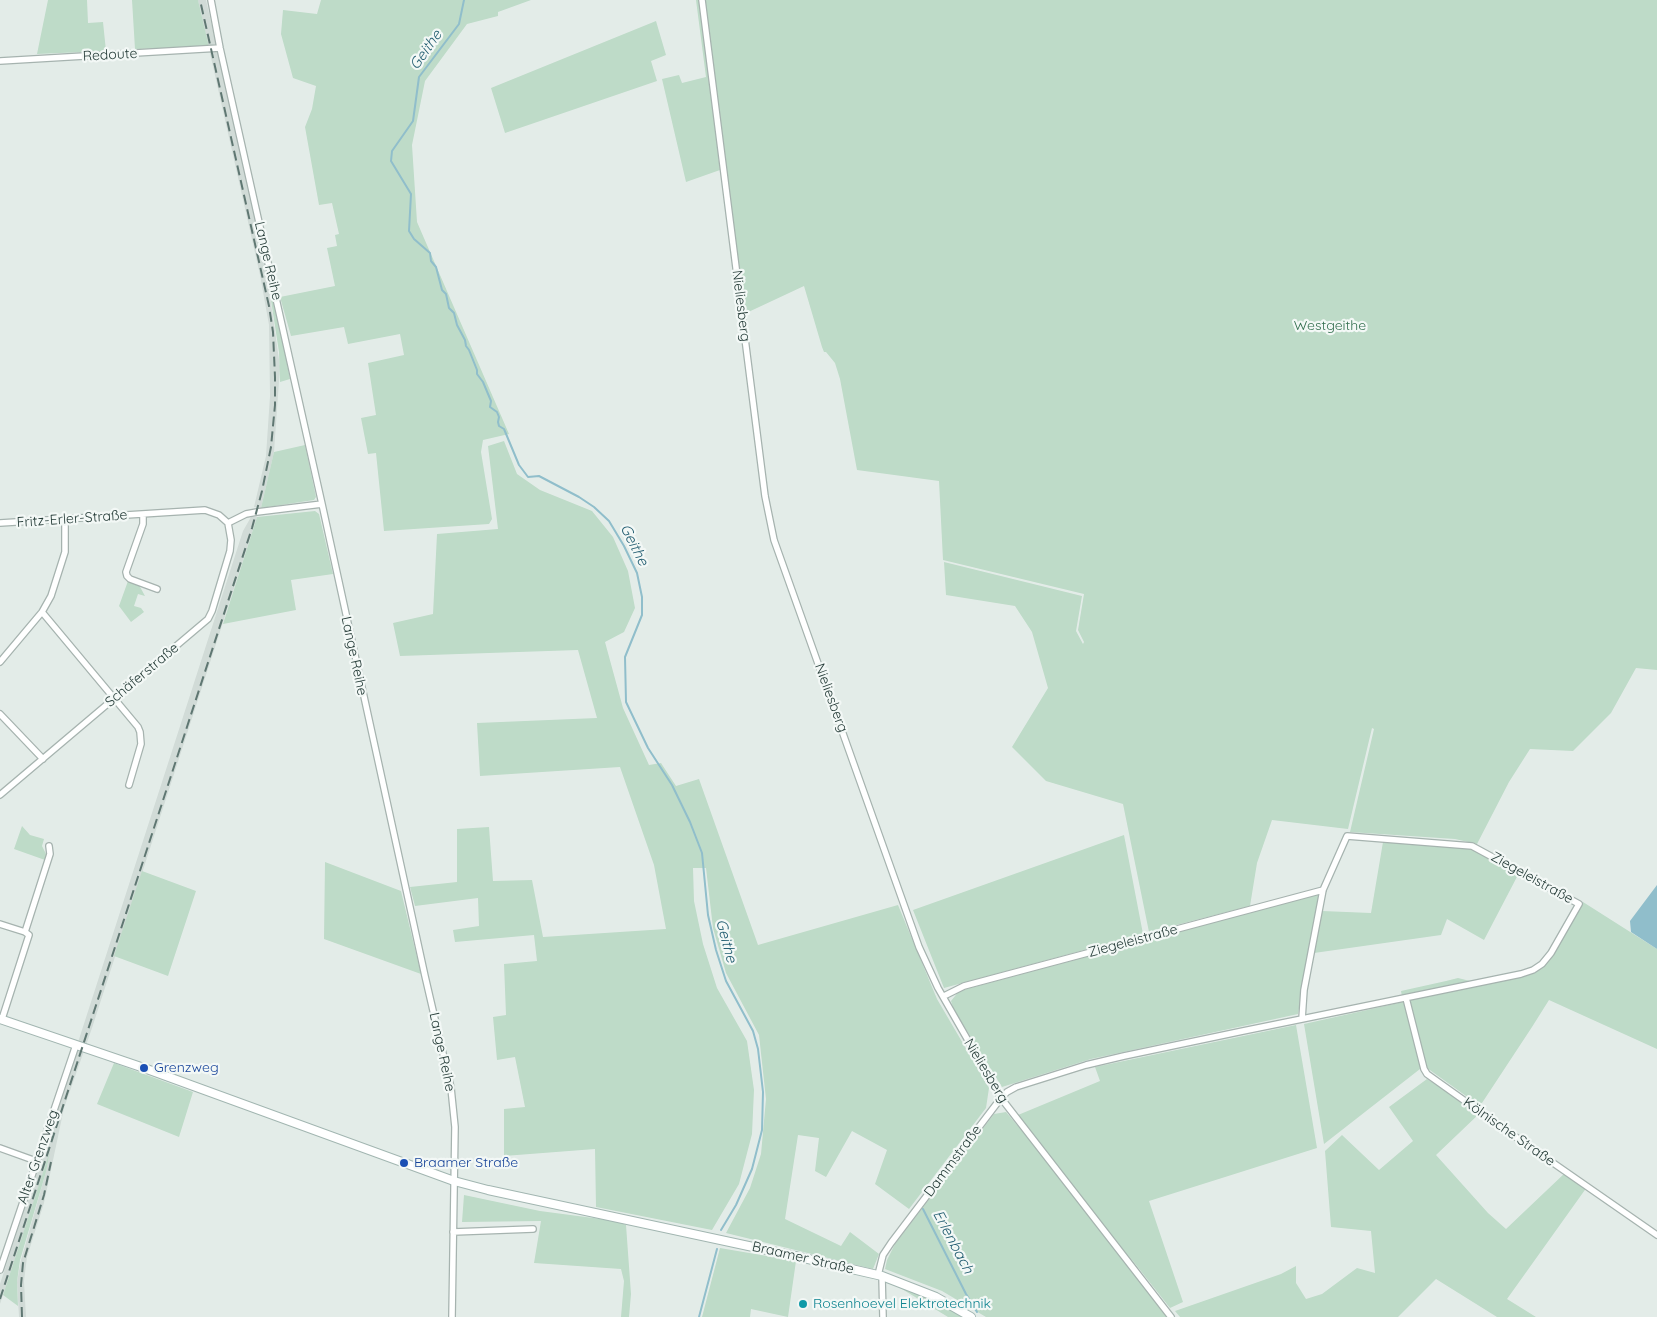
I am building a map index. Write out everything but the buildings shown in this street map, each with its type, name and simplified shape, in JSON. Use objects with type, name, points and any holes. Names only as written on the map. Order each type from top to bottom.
[{"type":"street","name":"Lange Reihe","points":[[211,0],[424,976],[451,1088],[455,1127],[452,1317]]},
{"type":"street","name":"Nieliesberg","points":[[702,0],[770,525],[919,947],[938,988],[1001,1098],[1172,1317]]},
{"type":"street","name":"Redoute","points":[[0,61],[220,48]]},
{"type":"street","points":[[228,523],[246,514],[322,504]]},
{"type":"street","name":"Fritz-Erler-Straße","points":[[0,523],[205,510],[219,515],[228,523]]},
{"type":"street","name":"Fritz-Erler-Straße","points":[[143,514],[143,524],[126,572],[130,579],[157,589]]},
{"type":"street","points":[[0,662],[42,612],[51,596],[65,552],[65,519]]},
{"type":"street","name":"Schäferstraße","points":[[0,795],[208,619],[230,551],[231,540],[228,523]]},
{"type":"street","points":[[42,612],[115,698],[140,732],[141,744],[129,785]]},
{"type":"street","points":[[0,714],[43,759]]},
{"type":"street","name":"Ziegeleistraße","points":[[1001,1098],[1016,1087],[1086,1065],[1533,970],[1542,964],[1551,953],[1579,904],[1472,846],[1347,836],[1323,890],[1304,990],[1302,1019]]},
{"type":"street","points":[[25,932],[50,854],[49,846]]},
{"type":"street","name":"Ziegeleistraße","points":[[944,996],[964,986],[1323,890]]},
{"type":"street","points":[[0,924],[29,935],[1,1019]]},
{"type":"street","name":"Kölnische Straße","points":[[1406,998],[1424,1069],[1427,1074],[1657,1235]]},
{"type":"street","name":"Braamer Straße","points":[[1,1019],[454,1181],[526,1199],[880,1276],[936,1297],[971,1317]]},
{"type":"street","name":"Alter Grenzweg","points":[[0,1270],[76,1045]]},
{"type":"street","name":"Dammstraße","points":[[883,1317],[880,1276],[884,1254],[1001,1098]]},
{"type":"street","points":[[0,1148],[36,1161]]},
{"type":"street","points":[[453,1232],[533,1229]]},
{"type":"street","points":[[0,1245],[8,1247]]},
{"type":"shaded area","points":[[198,0],[206,0],[237,137],[266,268],[280,367],[274,452],[261,508],[254,507],[266,456],[270,396],[269,325],[260,275]]},
{"type":"shaded area","points":[[251,517],[257,517],[92,1028],[64,1108],[44,1203],[27,1257],[24,1281],[26,1317],[19,1317],[17,1282],[21,1260],[49,1156],[0,1304],[0,1284],[243,531]]},
{"type":"green space","points":[[48,0],[87,0],[88,23],[103,22],[106,51],[37,54]]},
{"type":"green space","points":[[132,0],[198,0],[209,47],[135,49]]},
{"type":"green space","points":[[321,0],[531,0],[498,12],[498,16],[467,24],[425,81],[412,145],[417,222],[509,434],[483,440],[481,452],[492,519],[489,524],[384,531],[376,453],[368,454],[361,418],[376,415],[368,363],[404,355],[400,334],[348,344],[344,327],[291,336],[280,297],[335,286],[327,248],[337,246],[335,235],[339,234],[332,203],[319,205],[305,127],[312,109],[316,86],[293,78],[281,34],[283,10],[317,14]]},
{"type":"green space","name":"Westgeithe","points":[[696,0],[1657,0],[1657,670],[1636,668],[1611,713],[1573,751],[1530,749],[1509,782],[1477,844],[1455,839],[1350,832],[1374,729],[1372,728],[1348,829],[1272,820],[1257,863],[1250,906],[1149,932],[1123,804],[1046,781],[1012,747],[1048,688],[1032,632],[1015,606],[946,595],[944,562],[1082,596],[1076,631],[1083,644],[1084,642],[1078,630],[1084,594],[943,560],[939,481],[857,470],[840,379],[835,363],[824,352],[822,347],[804,286],[742,315],[721,154],[718,154],[720,170],[686,182],[662,79],[679,75],[682,83],[706,77]]},
{"type":"green space","points":[[656,21],[666,55],[651,61],[657,81],[505,133],[491,88]]},
{"type":"green space","points":[[266,268],[290,379],[280,382],[279,352]]},
{"type":"green space","points":[[504,441],[517,474],[540,490],[592,511],[613,537],[628,571],[635,608],[624,632],[605,642],[623,708],[649,765],[661,763],[676,786],[699,779],[758,945],[898,905],[937,999],[989,1088],[986,1108],[909,1209],[875,1184],[887,1150],[852,1131],[826,1177],[815,1171],[819,1138],[798,1135],[785,1219],[841,1246],[850,1232],[879,1254],[873,1269],[726,1233],[750,1188],[761,1154],[766,1099],[759,1035],[726,973],[713,928],[706,868],[693,868],[694,901],[703,944],[717,988],[747,1041],[754,1090],[752,1134],[739,1184],[712,1230],[596,1207],[595,1149],[504,1156],[504,1109],[525,1107],[515,1057],[497,1060],[493,1017],[506,1015],[504,964],[537,961],[534,935],[455,942],[453,930],[479,926],[478,898],[415,906],[410,887],[457,882],[457,829],[489,827],[493,881],[532,880],[543,937],[666,929],[654,865],[620,767],[480,776],[477,723],[597,718],[578,650],[400,656],[393,623],[433,614],[437,534],[498,529],[488,446]]},
{"type":"green space","points":[[305,445],[316,497],[314,500],[261,508],[274,452]]},
{"type":"green space","points":[[315,511],[319,514],[333,574],[291,580],[296,610],[223,624],[257,517]]},
{"type":"green space","points":[[128,581],[139,585],[145,596],[138,594],[134,606],[141,608],[144,612],[131,622],[119,606]]},
{"type":"green space","points":[[22,826],[30,835],[44,839],[42,846],[46,854],[45,860],[14,849]]},
{"type":"green space","points":[[1124,835],[1143,934],[944,988],[913,910]]},
{"type":"green space","points":[[1383,842],[1474,849],[1519,873],[1484,940],[1447,919],[1441,935],[1314,953],[1322,911],[1371,913]]},
{"type":"green space","points":[[325,862],[401,891],[421,974],[324,939]]},
{"type":"green space","points":[[142,871],[196,891],[168,976],[114,956]]},
{"type":"green space","points":[[1319,894],[1298,1014],[1091,1059],[1002,1087],[954,1010],[951,1001],[959,991]]},
{"type":"green space","points":[[1583,902],[1657,949],[1657,1049],[1549,1000],[1480,1106],[1427,1068],[1420,1069],[1324,1144],[1304,1024],[1403,1002],[1401,991],[1458,978],[1474,982],[1536,970],[1563,934]]},
{"type":"green space","points":[[1296,1025],[1317,1148],[1149,1201],[1183,1302],[1170,1308],[1129,1256],[1173,1317],[986,1317],[942,1291],[885,1269],[895,1244],[994,1114],[1006,1112],[1038,1150],[1042,1145],[1018,1115],[1100,1081],[1095,1067]]},
{"type":"green space","points":[[114,1063],[193,1092],[179,1137],[97,1104]]},
{"type":"green space","points":[[1427,1079],[1480,1113],[1436,1155],[1488,1213],[1506,1229],[1566,1172],[1587,1187],[1507,1299],[1536,1317],[1497,1317],[1436,1279],[1398,1317],[1180,1317],[1175,1311],[1281,1274],[1296,1266],[1296,1283],[1306,1299],[1322,1294],[1357,1268],[1375,1273],[1371,1231],[1331,1227],[1325,1151],[1342,1135],[1379,1170],[1413,1141],[1389,1107]]},
{"type":"green space","points":[[50,1151],[46,1172],[20,1260],[17,1282],[18,1306],[3,1295]]},
{"type":"green space","points":[[464,1195],[540,1211],[616,1221],[626,1225],[631,1294],[629,1317],[621,1317],[624,1281],[621,1269],[534,1263],[541,1221],[462,1222]]},
{"type":"green space","points":[[720,1248],[796,1261],[788,1317],[751,1309],[750,1317],[702,1317]]},
{"type":"green space","points":[[897,1286],[907,1288],[965,1317],[948,1317]]},
{"type":"water","points":[[1657,885],[1657,949],[1631,932],[1630,921]]},
{"type":"waterway","name":"Geithe","points":[[464,0],[459,24],[419,77],[413,121],[392,151],[391,161],[411,194],[409,231],[414,239],[430,253],[431,261],[436,267],[442,290],[446,294],[449,308],[454,313],[477,374],[483,382],[491,401],[490,407],[497,412],[499,426],[504,429],[519,465],[528,477],[539,476],[594,507],[609,521],[637,573],[642,597],[642,615],[625,657],[626,702],[648,748],[672,785],[690,822],[702,853],[708,915],[716,950],[726,981],[753,1031],[758,1049],[763,1092],[762,1130],[752,1169],[736,1205],[721,1230]]},
{"type":"waterway","name":"Erlenbach","points":[[923,1209],[977,1312]]},
{"type":"waterway","name":"Geithe","points":[[699,1317],[717,1249]]},
{"type":"railway","points":[[0,1299],[252,528],[271,447],[275,405],[275,377],[273,332],[269,306],[200,0]]},
{"type":"railway","points":[[22,1317],[21,1285],[23,1263],[44,1195],[51,1162]]},
{"type":"place","name":"Grenzweg","points":[[144,1068]]},
{"type":"place","name":"Braamer Straße","points":[[404,1163]]},
{"type":"place","name":"Rosenhoevel Elektrotechnik","points":[[803,1304]]}]
